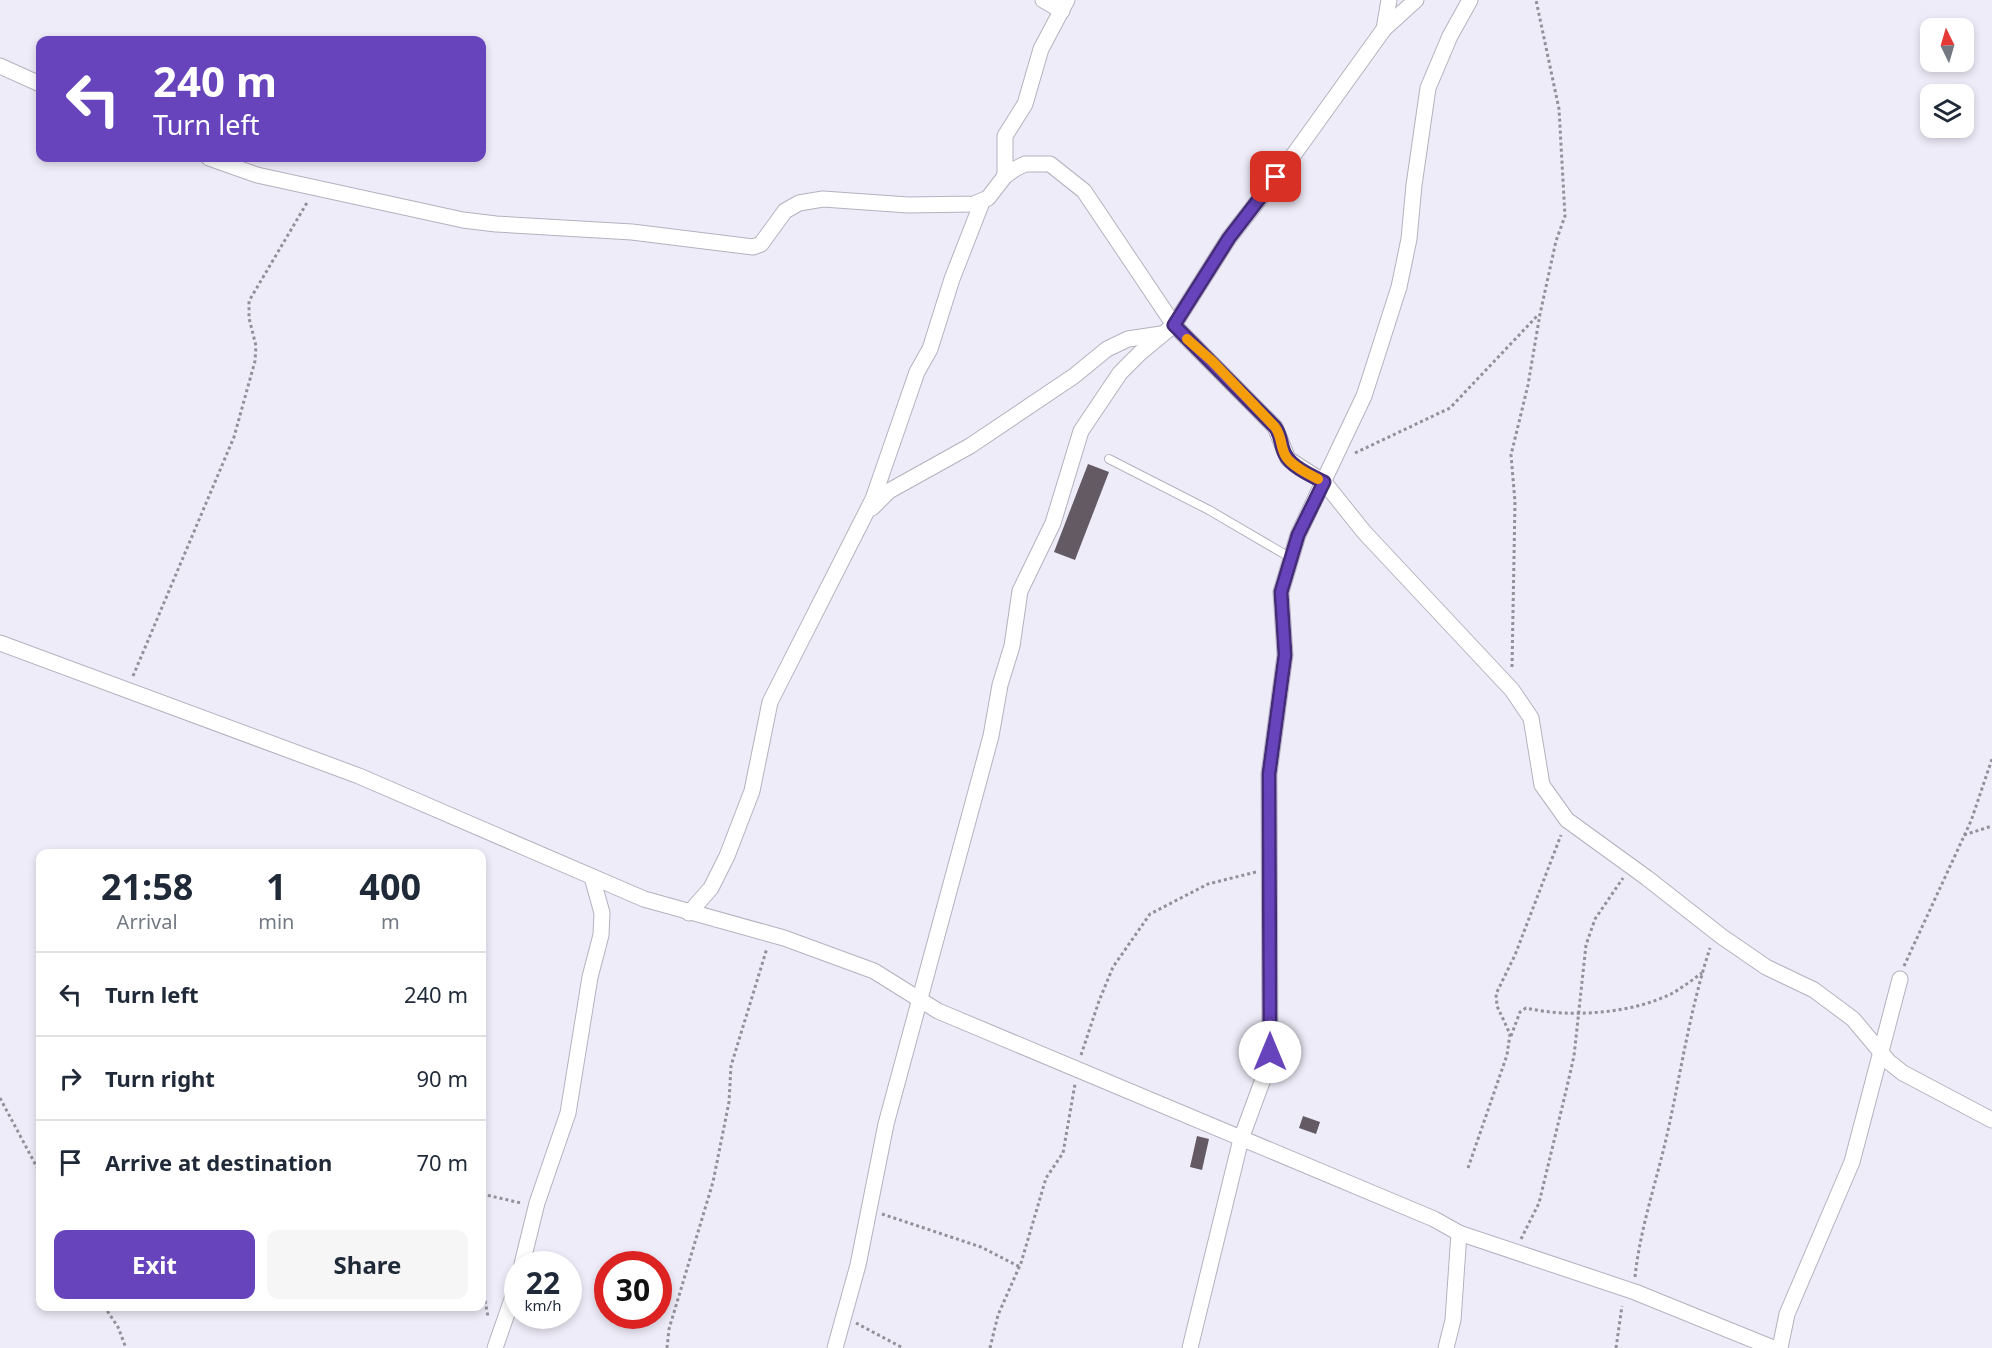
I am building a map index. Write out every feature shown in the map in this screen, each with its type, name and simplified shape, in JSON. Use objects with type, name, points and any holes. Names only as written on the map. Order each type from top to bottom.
[{"type":"street","points":[[1005,176],[1005,136],[1025,104],[1041,49],[1064,6],[1043,0]]},
{"type":"street","points":[[1384,29],[1389,0]]},
{"type":"street","points":[[835,1348],[858,1265],[886,1124],[991,736],[999,685],[1012,646],[1020,591],[1053,523],[1081,431],[1120,373],[1169,329],[1229,238],[1287,164],[1384,29],[1416,0]]},
{"type":"street","points":[[1190,1348],[1241,1139],[1266,1071],[1270,1052],[1269,774],[1285,655],[1281,592],[1298,535],[1364,396],[1399,287],[1409,238],[1428,88],[1450,36],[1470,0]]},
{"type":"street","points":[[0,66],[36,82]]},
{"type":"street","points":[[220,162],[257,175],[315,189],[496,224],[632,232],[753,247],[761,244],[785,211],[800,203],[823,199],[908,205],[982,202]]},
{"type":"street","points":[[689,913],[711,888],[727,856],[752,790],[770,702],[873,499],[917,372],[930,350],[952,279],[982,202],[1005,176],[1024,164],[1050,164],[1084,191],[1100,213],[1169,329],[1275,427],[1281,436],[1284,453],[1288,459],[1324,482],[1364,532],[1512,690],[1531,718],[1542,785],[1567,819],[1766,967],[1814,990],[1853,1019],[1904,1073],[1992,1120]]},
{"type":"street","points":[[864,517],[890,491],[970,446],[1074,376],[1107,349],[1128,339],[1169,329]]},
{"type":"street","points":[[0,643],[359,776],[644,899],[771,935],[874,970],[920,1002],[1434,1219],[1459,1233],[1516,1250],[1635,1292],[1773,1348]]},
{"type":"street","points":[[525,1251],[537,1203],[568,1113],[590,977],[601,935],[602,913],[592,877]]},
{"type":"street","points":[[1780,1348],[1787,1314],[1852,1162],[1879,1049],[1900,979]]},
{"type":"street","points":[[1446,1348],[1453,1320],[1459,1233]]},
{"type":"street","points":[[495,1348],[504,1322]]},
{"type":"lane","points":[[1109,459],[1209,510],[1291,558]]},
{"type":"path","points":[[1512,690],[1512,530],[1515,502],[1510,455],[1528,385],[1556,241],[1565,216],[1558,109],[1536,0]]},
{"type":"path","points":[[126,691],[234,437],[255,361],[256,346],[249,318],[249,301],[315,189]]},
{"type":"path","points":[[1334,462],[1450,408],[1540,314]]},
{"type":"path","points":[[1900,979],[1916,935],[1964,835],[1992,759]]},
{"type":"path","points":[[1510,1038],[1497,1006],[1496,994],[1545,882],[1567,819]]},
{"type":"path","points":[[1964,835],[1992,826]]},
{"type":"path","points":[[1516,1250],[1539,1203],[1574,1056],[1586,945],[1595,919],[1631,867]]},
{"type":"path","points":[[990,1348],[998,1315],[1020,1267],[1046,1178],[1063,1153],[1077,1068],[1099,1000],[1113,967],[1150,914],[1208,884],[1269,870]]},
{"type":"path","points":[[1635,1292],[1636,1265],[1643,1222],[1657,1180],[1703,972],[1716,932]]},
{"type":"path","points":[[667,1348],[669,1329],[713,1182],[729,1102],[731,1066],[771,935]]},
{"type":"path","points":[[1468,1168],[1508,1055],[1510,1038],[1520,1012],[1526,1008],[1540,1012],[1577,1014],[1652,1002],[1672,993],[1703,972]]},
{"type":"path","points":[[0,1098],[36,1166]]},
{"type":"path","points":[[486,1195],[517,1203],[537,1203]]},
{"type":"path","points":[[869,1210],[981,1248],[1020,1267]]},
{"type":"path","points":[[1616,1348],[1623,1306]]},
{"type":"path","points":[[107,1311],[118,1327],[126,1348]]},
{"type":"path","points":[[844,1316],[903,1348]]},
{"type":"building","points":[[1088,464],[1109,472],[1075,560],[1054,552]]},
{"type":"building","points":[[1303,1116],[1320,1122],[1316,1134],[1299,1128]]},
{"type":"building","points":[[1197,1136],[1209,1139],[1202,1170],[1190,1167]]},
{"type":"slow traffic","points":[[1187,339],[1247,396],[1275,427],[1281,436],[1285,456],[1318,479]]},
{"type":"route","points":[[1270,1052],[1269,774],[1285,655],[1281,592],[1298,535],[1324,482],[1285,456],[1281,436],[1275,427],[1247,396],[1174,325],[1229,238],[1276,177]]}]
